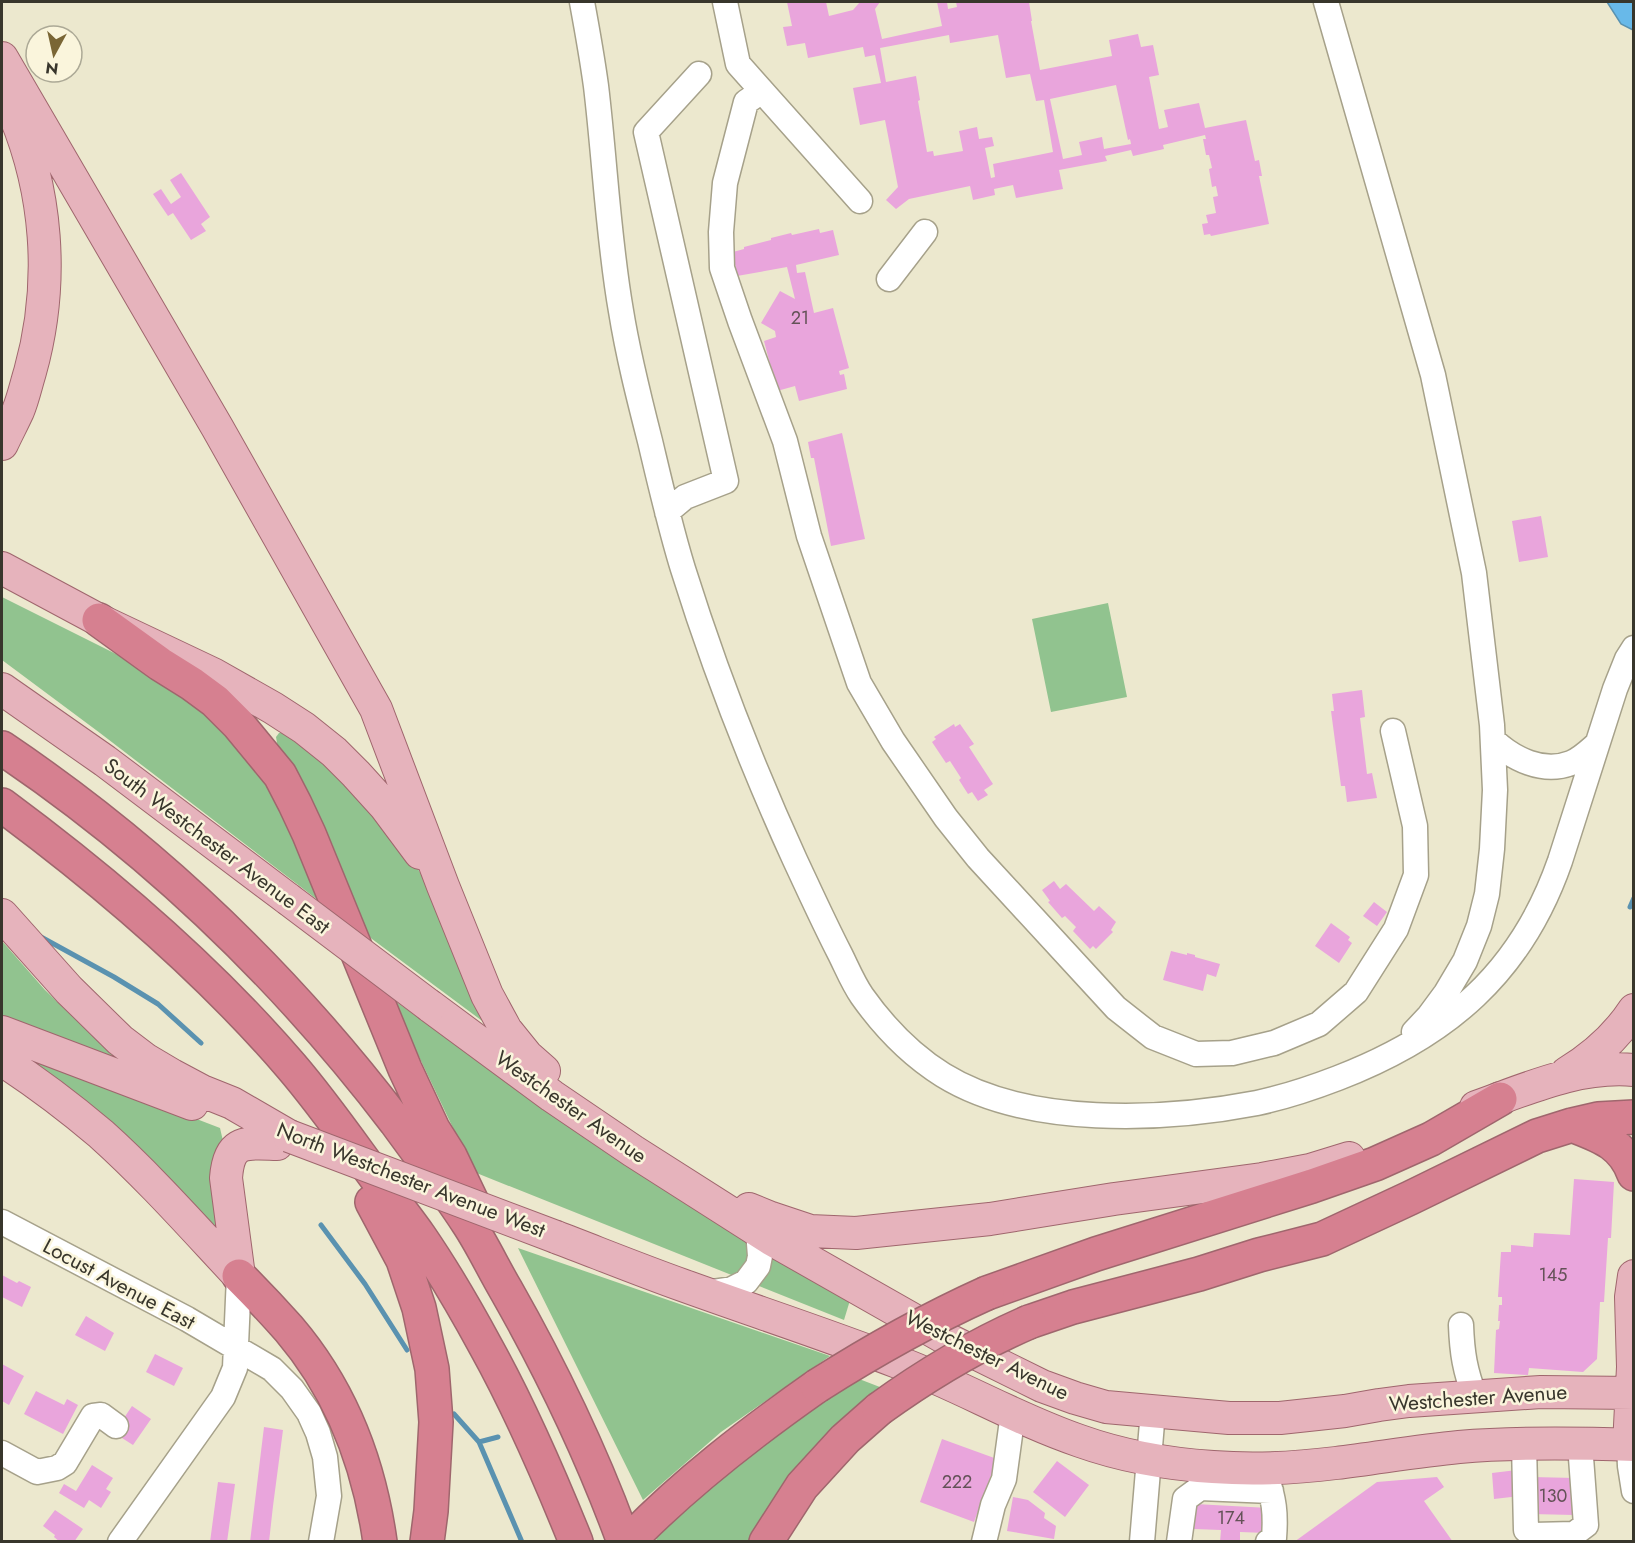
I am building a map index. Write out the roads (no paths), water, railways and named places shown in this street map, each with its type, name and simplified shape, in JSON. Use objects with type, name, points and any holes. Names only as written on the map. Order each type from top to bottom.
[{"type":"highway","points":[[99,620],[216,701],[280,775],[309,834],[405,1069],[476,1209],[525,1324]]},
{"type":"highway","points":[[2,748],[81,804],[184,890],[287,991],[367,1084],[468,1224],[525,1324],[585,1443],[626,1542],[671,1500],[780,1411],[817,1386],[918,1326],[987,1293],[1086,1258],[1375,1164],[1431,1139],[1500,1099]]},
{"type":"highway","points":[[2,805],[52,842],[152,925],[200,970],[290,1065],[330,1114],[420,1237],[487,1348],[544,1464],[576,1542]]},
{"type":"highway","points":[[245,1016],[292,1090],[365,1189],[403,1260],[419,1308],[432,1369],[436,1422],[427,1542]]},
{"type":"highway","points":[[766,1542],[802,1486],[845,1439],[879,1409],[908,1388],[959,1357],[1029,1322],[1073,1307],[1322,1239],[1537,1136],[1598,1119],[1634,1117]]},
{"type":"highway","points":[[1572,1125],[1607,1139],[1620,1150],[1634,1174]]},
{"type":"highway","points":[[239,1276],[290,1330],[327,1381],[351,1427],[363,1463],[380,1542]]},
{"type":"main road","points":[[2,58],[218,427],[376,709],[487,995],[506,1030],[526,1056],[644,1159],[771,1218],[810,1231],[856,1233],[990,1219],[1310,1170],[1374,1149],[1417,1129],[1530,1086],[1601,1070],[1634,1070]]},
{"type":"main road","points":[[2,87],[22,130],[37,184],[43,217],[45,273],[37,349],[18,410],[2,444]]},
{"type":"main road","points":[[2,568],[99,620],[213,674],[304,728],[334,752],[385,806],[443,886]]},
{"type":"main road","points":[[2,681],[53,723]]},
{"type":"main road","name":"South Westchester Avenue East","points":[[2,688],[53,723],[430,1006]]},
{"type":"main road","points":[[2,915],[69,990],[120,1040],[145,1059],[172,1075],[202,1091],[232,1103],[275,1133]]},
{"type":"main road","name":"Westchester Avenue","points":[[430,1006],[552,1096],[644,1159],[758,1231],[947,1339],[1042,1386],[1075,1398],[1106,1407],[1229,1418],[1280,1418],[1409,1401],[1541,1392],[1633,1393]]},
{"type":"main road","points":[[1554,1079],[1584,1062],[1612,1038],[1634,1010]]},
{"type":"main road","points":[[2,1032],[215,1113],[275,1133]]},
{"type":"main road","points":[[2,1060],[52,1094],[101,1135],[239,1276]]},
{"type":"main road","points":[[239,1276],[226,1178],[227,1165],[231,1154],[237,1147],[275,1133]]},
{"type":"main road","name":"North Westchester Avenue West","points":[[275,1133],[556,1236]]},
{"type":"main road","name":"Westchester Avenue","points":[[556,1236],[705,1293],[903,1364],[1081,1442],[1213,1478],[1267,1479],[1304,1466],[1461,1447],[1632,1443]]},
{"type":"main road","points":[[1632,1443],[1631,1297],[1634,1276]]},
{"type":"street","points":[[582,2],[596,83],[620,308],[667,512],[683,568],[729,700],[759,777],[822,918],[861,995],[895,1037],[946,1077],[969,1089],[1026,1106],[1095,1115],[1158,1116],[1226,1109],[1269,1100],[1313,1087],[1357,1071],[1422,1037],[1464,1006],[1488,984],[1519,946],[1537,917],[1550,890],[1615,689],[1634,648]]},
{"type":"street","points":[[725,2],[738,64],[860,201]]},
{"type":"street","points":[[1326,2],[1433,375],[1474,573],[1493,740],[1495,790],[1492,849],[1487,894],[1479,926],[1465,961],[1446,993],[1410,1037],[1384,1058]]},
{"type":"street","points":[[667,512],[685,497],[726,481],[646,132],[699,74]]},
{"type":"street","points":[[762,91],[746,102],[725,183],[721,232],[722,268],[785,441],[809,536],[859,683],[893,741],[946,818],[978,858],[1116,1008],[1153,1036],[1196,1054],[1232,1053],[1274,1043],[1319,1024],[1356,992],[1396,929],[1416,875],[1415,826],[1393,731]]},
{"type":"street","points":[[889,279],[925,232]]},
{"type":"street","points":[[1493,740],[1526,762],[1555,767],[1571,763],[1584,756],[1597,744]]},
{"type":"street","name":"Locust Avenue East","points":[[2,1222],[187,1319],[272,1369],[292,1389],[309,1413],[325,1457],[329,1496],[321,1542]]},
{"type":"street","points":[[705,1293],[732,1289],[746,1282],[758,1266],[760,1256],[758,1231]]},
{"type":"street","points":[[120,1542],[223,1397],[235,1368],[239,1276]]},
{"type":"street","points":[[1461,1325],[1462,1353],[1475,1398]]},
{"type":"street","points":[[1142,1542],[1153,1411]]},
{"type":"street","points":[[984,1542],[993,1505],[1004,1479],[1012,1413]]},
{"type":"street","points":[[2,1454],[37,1472],[57,1468],[65,1463],[93,1416],[101,1415],[116,1426]]},
{"type":"street","points":[[1632,1443],[1630,1466],[1634,1491]]},
{"type":"street","points":[[1524,1444],[1526,1530],[1533,1535],[1539,1535],[1574,1534],[1586,1525],[1580,1444]]},
{"type":"street","points":[[1179,1542],[1185,1499],[1213,1478]]},
{"type":"street","points":[[1267,1479],[1276,1515],[1274,1538],[1268,1542]]},
{"type":"water","points":[[1607,2],[1633,2],[1633,30],[1621,24]]},
{"type":"waterway","points":[[1630,907],[1634,898]]},
{"type":"waterway","points":[[41,937],[158,1004],[201,1043]]},
{"type":"waterway","points":[[321,1225],[365,1284],[407,1350]]},
{"type":"waterway","points":[[454,1414],[479,1442],[522,1542]]},
{"type":"waterway","points":[[479,1442],[498,1437]]}]
